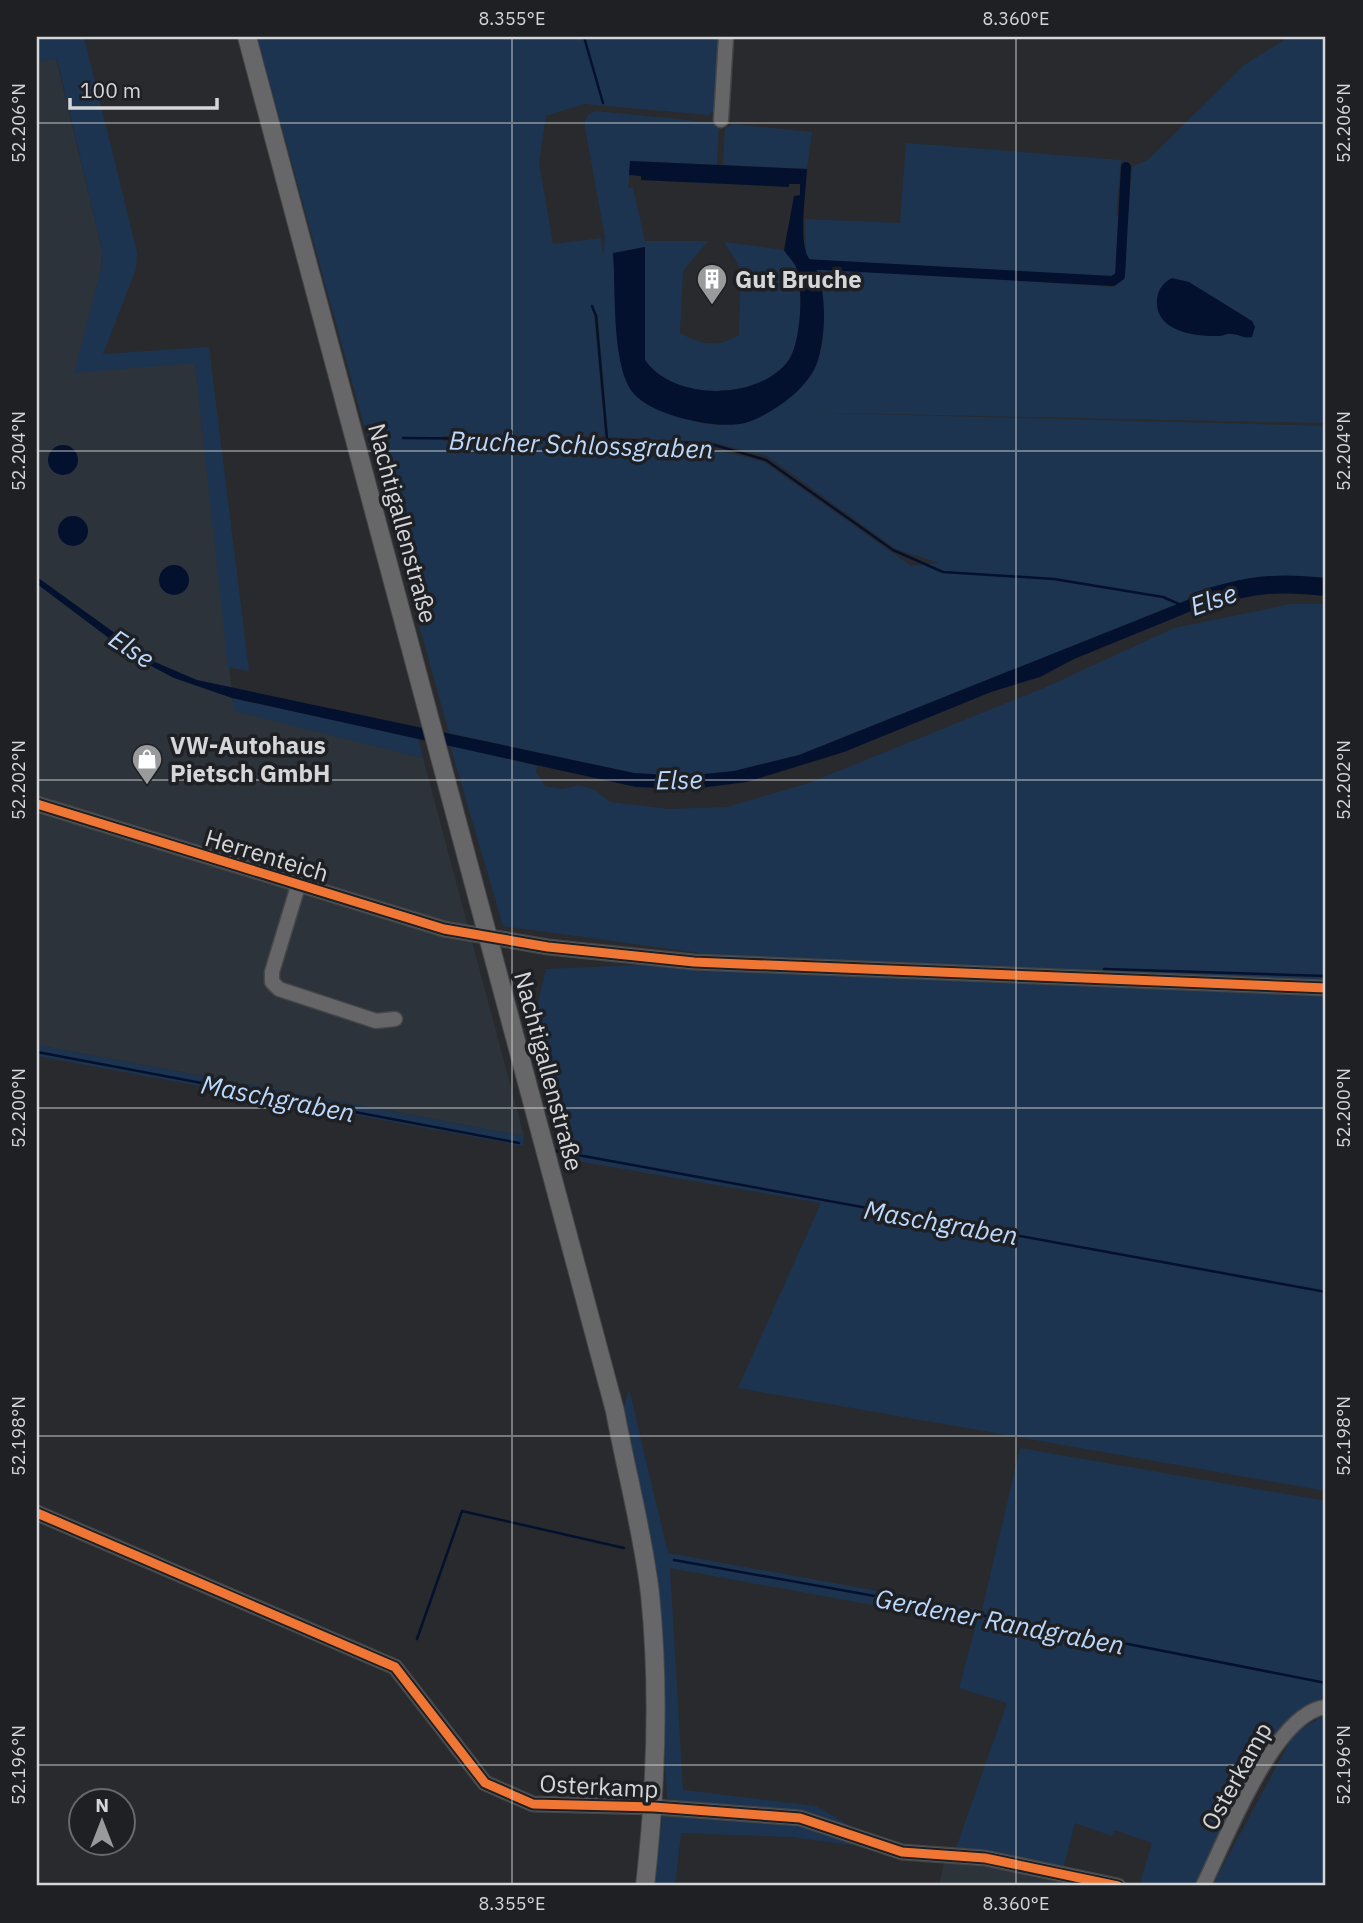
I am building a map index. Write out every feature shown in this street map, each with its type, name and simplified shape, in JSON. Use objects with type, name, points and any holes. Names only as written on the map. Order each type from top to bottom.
[{"type":"main road","name":"Nachtigallenstraße","points":[[247,37],[606,1371],[650,1593],[656,1724],[654,1807],[645,1886]]},
{"type":"street","points":[[721,120],[726,37]]},
{"type":"street","name":"Herrenteich","points":[[37,804],[444,929],[548,947],[694,962],[1326,988]]},
{"type":"street","name":"Herrenteich","points":[[298,886],[272,972],[272,982],[279,989],[376,1021],[395,1019]]},
{"type":"street","name":"Osterkamp","points":[[37,1514],[395,1667],[485,1783],[533,1804],[654,1807],[800,1818],[902,1852],[985,1858],[1118,1886]]},
{"type":"street","name":"Osterkamp","points":[[1203,1886],[1267,1757],[1290,1725],[1318,1708],[1326,1707]]},
{"type":"shaded area","points":[[84,37],[137,252],[136,269],[103,354],[209,347],[249,671],[228,667],[195,363],[74,373],[101,269],[102,250],[57,59],[37,61],[37,38]]},
{"type":"shaded area","points":[[257,37],[723,37],[720,107],[709,115],[584,104],[546,116],[539,163],[553,244],[601,238],[603,256],[605,237],[584,122],[588,115],[595,111],[719,123],[717,165],[631,161],[628,187],[633,188],[645,241],[708,241],[683,271],[680,333],[695,340],[717,343],[739,335],[741,269],[724,242],[784,250],[796,267],[800,288],[796,342],[788,361],[774,374],[757,383],[716,391],[675,383],[658,373],[645,360],[645,247],[613,254],[623,376],[682,416],[708,424],[727,424],[764,414],[782,404],[809,378],[817,362],[824,327],[821,289],[815,267],[1113,287],[1123,279],[810,260],[806,254],[805,219],[900,223],[906,143],[1121,160],[1116,216],[1128,215],[1132,167],[1149,159],[1244,65],[1289,37],[1326,37],[1326,423],[791,412],[1326,426],[1326,581],[1276,577],[1225,585],[799,755],[734,771],[685,776],[634,773],[449,733]],"holes":[[[594,313],[598,315],[608,437],[711,442],[767,456],[896,549],[939,563],[911,566],[764,462],[725,452],[605,440],[443,441],[442,436],[605,436]]]},
{"type":"shaded area","points":[[56,58],[102,250],[101,269],[75,372],[195,362],[234,710],[423,758],[524,1136],[37,1045],[37,61]]},
{"type":"shaded area","points":[[733,124],[812,132],[807,169],[723,165],[725,129]]},
{"type":"shaded area","points":[[1291,604],[1326,604],[1326,981],[752,960],[503,926],[450,745],[537,766],[536,772],[545,786],[562,789],[579,785],[595,790],[610,802],[668,809],[727,807],[809,783],[1046,687],[1174,628]]},
{"type":"shaded area","points":[[232,698],[418,738],[423,758],[234,711]]},
{"type":"shaded area","points":[[640,965],[1326,990],[1326,1491],[738,1388],[821,1203],[572,1160],[536,1010],[546,969]]},
{"type":"shaded area","points":[[37,1045],[524,1136],[523,1146],[37,1056]]},
{"type":"shaded area","points":[[629,1389],[668,1553],[982,1610],[1020,1448],[1326,1501],[1326,1702],[1296,1716],[1268,1743],[1245,1782],[1195,1886],[1139,1886],[1152,1843],[1115,1830],[1112,1836],[1075,1823],[1063,1870],[955,1851],[1007,1703],[959,1688],[976,1624],[670,1568],[683,1790],[816,1806],[853,1828],[814,1815],[681,1804],[667,1798],[657,1571],[624,1407]]},
{"type":"shaded area","points":[[1326,1715],[1326,1886],[1212,1886],[1295,1732]]},
{"type":"shaded area","points":[[663,1815],[801,1822],[868,1847],[791,1837],[681,1833],[675,1886],[653,1886]]},
{"type":"shaded area","points":[[945,1858],[986,1863],[1096,1886],[939,1886]]},
{"type":"water","points":[[630,161],[807,169],[803,236],[807,255],[820,278],[824,315],[822,340],[817,363],[806,382],[787,400],[766,414],[733,425],[703,423],[670,415],[643,402],[634,394],[621,366],[618,347],[613,253],[645,247],[645,360],[658,373],[675,383],[695,389],[737,389],[757,383],[774,374],[788,361],[796,342],[800,288],[795,265],[784,250],[794,196],[800,195],[800,184],[789,184],[789,187],[641,180],[641,176],[629,175]]},
{"type":"water","points":[[1172,278],[1189,282],[1252,321],[1255,327],[1252,337],[1230,334],[1200,335],[1169,325],[1162,319],[1157,299],[1162,286]]},
{"type":"water","points":[[63,445],[74,449],[78,460],[74,471],[63,475],[52,471],[48,460],[52,449]]},
{"type":"water","points":[[73,516],[84,520],[88,531],[84,542],[73,546],[62,542],[58,531],[62,520]]},
{"type":"water","points":[[174,565],[185,569],[189,580],[185,591],[174,595],[163,591],[159,580],[163,569]]},
{"type":"water","points":[[37,577],[155,662],[197,680],[634,773],[685,776],[734,771],[799,755],[1225,585],[1216,601],[1074,659],[1040,677],[991,692],[844,752],[747,782],[692,789],[636,787],[232,698],[174,678],[134,657],[37,584]]},
{"type":"waterway","points":[[584,37],[603,103]]},
{"type":"waterway","points":[[805,264],[1113,281],[1120,276],[1126,167]]},
{"type":"waterway","points":[[592,306],[596,316],[607,439]]},
{"type":"waterway","name":"Brucher Schlossgraben","points":[[403,438],[622,440],[711,444],[766,460],[893,550],[943,572],[1054,579],[1163,597],[1179,604]]},
{"type":"waterway","name":"Else","points":[[1197,601],[1261,586],[1291,584],[1326,587]]},
{"type":"waterway","points":[[1104,969],[1326,976]]},
{"type":"waterway","name":"Maschgraben","points":[[37,1052],[519,1143]]},
{"type":"waterway","name":"Maschgraben","points":[[556,1151],[1326,1292]]},
{"type":"waterway","name":"Gerdener Randgraben","points":[[417,1639],[462,1511],[624,1548]]},
{"type":"waterway","name":"Gerdener Randgraben","points":[[674,1560],[991,1617],[1326,1683]]},
{"type":"cycle path","points":[[37,804],[444,929],[548,947],[694,962],[1326,988]]},
{"type":"cycle path","points":[[37,1513],[395,1667],[485,1783],[533,1804],[654,1807],[800,1818],[902,1852],[985,1858],[1118,1886]]},
{"type":"place","name":"Gut Bruche","points":[[712,306]]},
{"type":"place","name":"VW-Autohaus Pietsch GmbH","points":[[147,786]]}]
